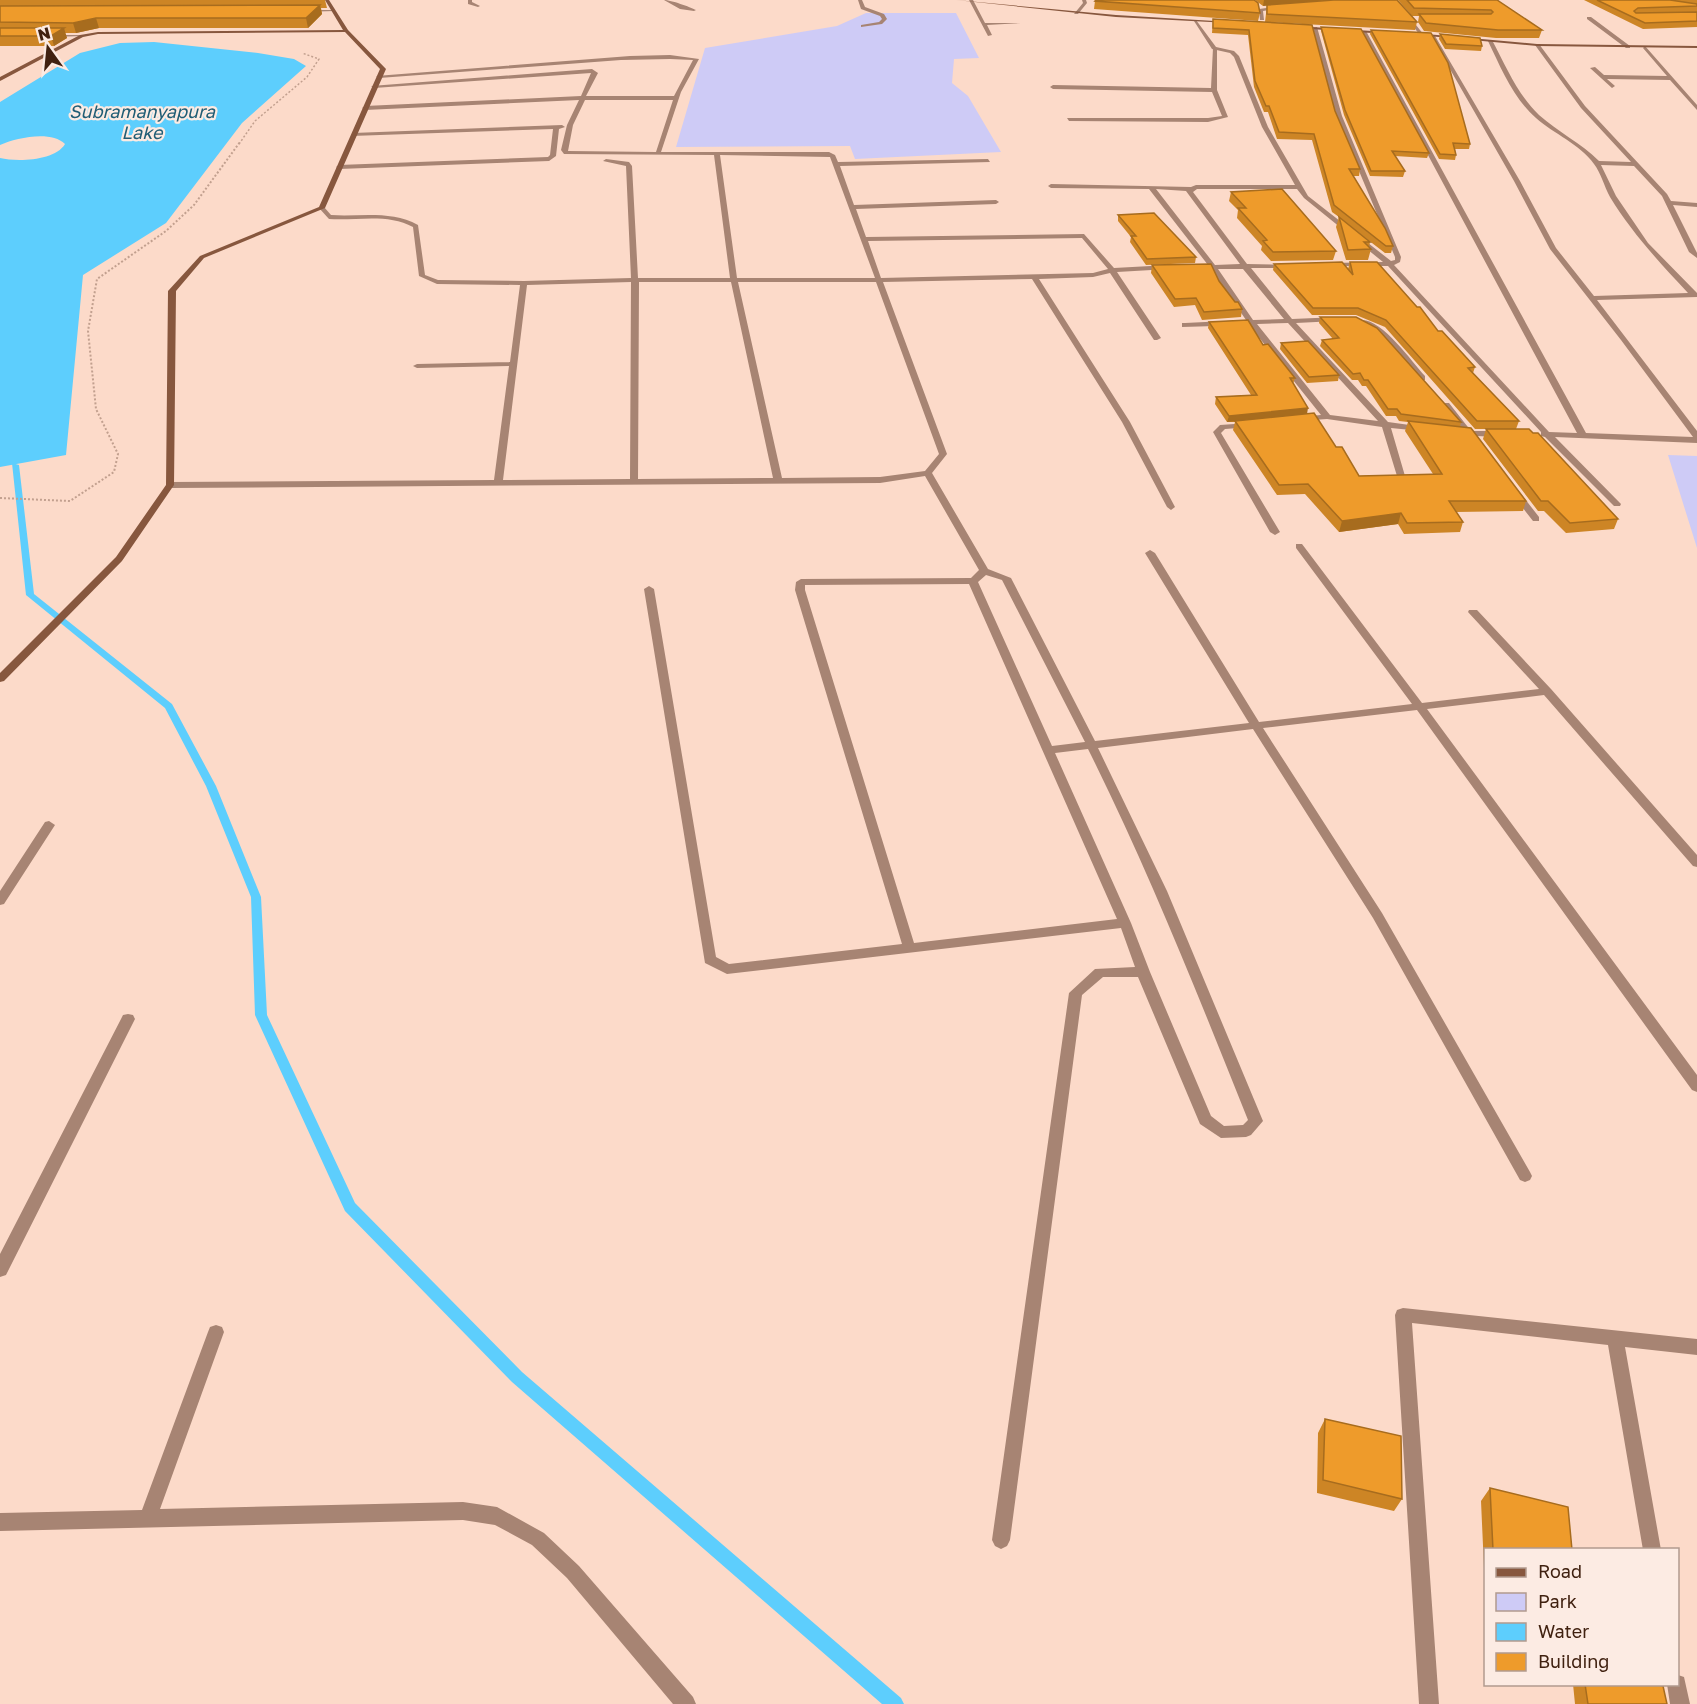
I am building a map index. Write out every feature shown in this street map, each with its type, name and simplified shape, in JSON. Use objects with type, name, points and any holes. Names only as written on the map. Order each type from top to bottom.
[{"type":"street","points":[[0,679],[119,559],[170,485],[172,291],[202,257],[322,208],[383,69],[346,31],[327,0]]},
{"type":"street","points":[[470,0],[470,3],[478,6]]},
{"type":"street","points":[[666,0],[682,8],[694,10]]},
{"type":"street","points":[[767,0],[781,0]]},
{"type":"street","points":[[860,0],[863,8],[882,15],[885,19],[880,23],[863,27]]},
{"type":"street","points":[[958,0],[1076,13],[1236,23]]},
{"type":"street","points":[[1076,13],[1085,3],[1084,0]]},
{"type":"street","points":[[1394,0],[1422,34]]},
{"type":"street","points":[[971,1],[990,35]]},
{"type":"street","points":[[1254,5],[1261,10],[1292,6]]},
{"type":"street","points":[[298,11],[333,10]]},
{"type":"street","points":[[1261,10],[1261,22],[1270,25]]},
{"type":"street","points":[[1589,18],[1629,47]]},
{"type":"street","points":[[1410,19],[1421,19]]},
{"type":"street","points":[[1069,119],[1221,119],[1225,117],[1214,90],[1215,48],[1196,21]]},
{"type":"street","points":[[984,24],[1019,23]]},
{"type":"street","points":[[1293,27],[1398,33]]},
{"type":"street","points":[[1315,28],[1339,116],[1398,257],[1398,261],[1390,264],[1323,265]]},
{"type":"street","points":[[47,36],[82,36],[98,33],[346,31]]},
{"type":"street","points":[[1364,32],[1583,436]]},
{"type":"street","points":[[1410,34],[1537,45],[1697,47]]},
{"type":"street","points":[[0,79],[82,36]]},
{"type":"street","points":[[1433,36],[1517,182],[1552,249],[1592,298],[1697,439]]},
{"type":"street","points":[[1490,41],[1515,90],[1529,108],[1539,118],[1582,148],[1596,163],[1613,196],[1646,244],[1695,295]]},
{"type":"street","points":[[1537,45],[1583,107],[1665,195],[1692,252],[1697,256]]},
{"type":"street","points":[[1645,47],[1697,108]]},
{"type":"street","points":[[1215,48],[1232,52],[1236,56],[1269,136],[1280,156],[1287,162],[1298,187],[1306,197],[1390,264],[1547,434],[1617,504]]},
{"type":"street","points":[[379,76],[630,58],[696,59],[688,69],[676,98],[658,153]]},
{"type":"street","points":[[170,485],[880,480],[928,472],[943,454],[833,156],[823,152],[566,153],[564,150],[570,127],[595,73],[610,64],[630,58]]},
{"type":"street","points":[[1593,68],[1612,86]]},
{"type":"street","points":[[374,87],[586,71],[595,73]]},
{"type":"street","points":[[1603,77],[1671,78]]},
{"type":"street","points":[[1053,87],[1214,90]]},
{"type":"street","points":[[365,108],[583,98],[676,98]]},
{"type":"street","points":[[353,135],[570,127]]},
{"type":"street","points":[[339,167],[549,159],[553,156],[556,128]]},
{"type":"street","points":[[717,153],[734,280],[778,480]]},
{"type":"street","points":[[836,164],[987,160]]},
{"type":"street","points":[[594,162],[618,161],[627,163],[629,166],[636,280],[634,482]]},
{"type":"street","points":[[1596,163],[1637,164]]},
{"type":"street","points":[[1051,186],[1191,189],[1298,187]]},
{"type":"street","points":[[1151,187],[1213,267],[1251,322],[1327,417]]},
{"type":"street","points":[[1191,189],[1189,191],[1288,319],[1386,425],[1401,476]]},
{"type":"street","points":[[852,207],[996,202]]},
{"type":"street","points":[[1669,203],[1697,205]]},
{"type":"street","points":[[322,208],[329,218],[395,218],[410,221],[416,226],[422,276],[437,282],[1034,277],[1093,275],[1112,270],[1180,267]]},
{"type":"street","points":[[864,239],[1084,236],[1112,270],[1157,338]]},
{"type":"street","points":[[1191,267],[1301,266]]},
{"type":"street","points":[[1034,277],[1126,422],[1171,507]]},
{"type":"street","points":[[498,483],[524,283]]},
{"type":"street","points":[[1592,298],[1695,295]]},
{"type":"street","points":[[1185,325],[1288,319],[1345,319]]},
{"type":"street","points":[[1356,319],[1380,330],[1427,383]]},
{"type":"street","points":[[417,366],[513,364]]},
{"type":"street","points":[[1441,399],[1478,444]]},
{"type":"street","points":[[1292,420],[1327,417],[1428,430]]},
{"type":"street","points":[[1257,424],[1223,427],[1217,432],[1275,532]]},
{"type":"street","points":[[1449,432],[1514,434]]},
{"type":"street","points":[[1536,434],[1697,439]]},
{"type":"street","points":[[928,472],[984,571],[1006,578],[1092,745],[1154,878],[1244,1090],[1256,1122],[1246,1131],[1221,1132],[1205,1120],[1125,923],[973,581]]},
{"type":"street","points":[[1507,481],[1536,519]]},
{"type":"street","points":[[1299,546],[1420,707],[1697,1086]]},
{"type":"street","points":[[1150,553],[1256,726],[1378,916],[1526,1176]]},
{"type":"street","points":[[909,947],[800,590],[801,582],[973,581],[984,571]]},
{"type":"street","points":[[649,589],[710,960],[728,969],[1125,923]]},
{"type":"street","points":[[1473,612],[1547,691],[1697,863]]},
{"type":"street","points":[[1049,750],[1547,691]]},
{"type":"street","points":[[0,901],[49,825]]},
{"type":"street","points":[[1000,1540],[1076,993],[1100,972],[1143,972]]},
{"type":"street","points":[[0,1270],[128,1019]]},
{"type":"street","points":[[1430,1704],[1403,1316],[1697,1347]]},
{"type":"street","points":[[147,1520],[216,1332]]},
{"type":"street","points":[[1615,1338],[1653,1548]]},
{"type":"street","points":[[0,1522],[463,1511],[497,1516],[538,1539],[573,1572],[686,1704]]},
{"type":"street","points":[[1677,1686],[1680,1704]]},
{"type":"path","points":[[0,498],[70,501],[114,472],[118,454],[96,409],[88,331],[97,279],[166,231],[194,205],[255,121],[307,77],[319,59],[296,51]]},
{"type":"green space","points":[[866,13],[956,13],[979,58],[954,59],[952,83],[968,96],[1001,152],[855,159],[850,146],[676,147],[705,48],[837,26]]},
{"type":"green space","points":[[1668,455],[1697,456],[1697,548]]},
{"type":"water","name":"Subramanyapura Lake","points":[[154,42],[258,53],[294,59],[306,66],[242,123],[166,223],[83,275],[66,455],[0,467],[0,158],[25,160],[45,157],[60,150],[65,144],[51,137],[42,136],[24,138],[0,145],[0,102],[80,53],[120,43]]},
{"type":"building","points":[[1254,0],[1258,3],[1260,13],[1095,1]]},
{"type":"building","points":[[1334,0],[1397,0],[1417,22],[1267,14],[1267,5]]},
{"type":"building","points":[[1407,0],[1497,0],[1542,30],[1498,30],[1426,23],[1419,14],[1491,14],[1493,12],[1491,10],[1414,8]]},
{"type":"building","points":[[1597,0],[1670,0],[1697,4],[1697,6],[1638,8],[1634,11],[1636,13],[1697,12],[1697,21],[1645,23]]},
{"type":"building","points":[[320,5],[306,18],[96,18],[73,23],[0,22],[0,6]]},
{"type":"building","points":[[1213,19],[1312,25],[1335,111],[1360,169],[1349,169],[1385,228],[1393,246],[1386,246],[1334,205],[1314,134],[1279,132],[1269,106],[1266,106],[1255,81],[1249,30],[1213,28]]},
{"type":"building","points":[[1321,27],[1361,29],[1429,153],[1392,151],[1405,171],[1371,171],[1345,110]]},
{"type":"building","points":[[0,28],[64,28],[51,36],[0,36]]},
{"type":"building","points":[[1371,30],[1431,33],[1448,63],[1470,144],[1453,143],[1456,155],[1440,154]]},
{"type":"building","points":[[1440,34],[1480,38],[1482,46],[1446,44]]},
{"type":"building","points":[[1282,189],[1336,251],[1273,252],[1263,241],[1267,240],[1238,208],[1246,208],[1231,192]]},
{"type":"building","points":[[1154,213],[1196,257],[1147,259],[1131,236],[1136,236],[1118,215]]},
{"type":"building","points":[[1339,217],[1370,242],[1364,242],[1371,249],[1348,250]]},
{"type":"building","points":[[1342,262],[1353,275],[1350,262],[1377,262],[1417,307],[1420,307],[1438,331],[1442,331],[1475,367],[1468,368],[1519,421],[1477,421],[1386,320],[1358,308],[1313,308],[1274,264]]},
{"type":"building","points":[[1211,264],[1219,281],[1242,309],[1204,312],[1196,298],[1175,299],[1152,265]]},
{"type":"building","points":[[1320,317],[1356,317],[1377,328],[1461,422],[1401,414],[1397,409],[1388,409],[1368,380],[1364,380],[1360,373],[1353,374],[1322,340],[1339,338]]},
{"type":"building","points":[[1248,320],[1263,345],[1268,344],[1295,378],[1290,378],[1308,408],[1229,416],[1216,397],[1257,395],[1209,322]]},
{"type":"building","points":[[1308,341],[1339,375],[1309,377],[1281,343]]},
{"type":"building","points":[[1314,413],[1336,447],[1342,447],[1359,476],[1442,474],[1408,421],[1471,428],[1526,501],[1449,501],[1463,522],[1407,523],[1401,513],[1342,521],[1308,484],[1279,485],[1235,421]]},
{"type":"building","points":[[1486,429],[1529,429],[1533,433],[1538,433],[1618,519],[1570,523],[1548,501],[1541,501]]},
{"type":"building","points":[[1325,1419],[1401,1436],[1402,1499],[1323,1480]]},
{"type":"building","points":[[1490,1488],[1568,1507],[1572,1548],[1493,1548]]},
{"type":"building","points":[[1585,1686],[1663,1686],[1667,1704],[1588,1704]]},
{"type":"waterway","points":[[15,465],[30,595],[169,706],[211,786],[256,897],[261,1015],[350,1207],[517,1377],[895,1704]]}]
